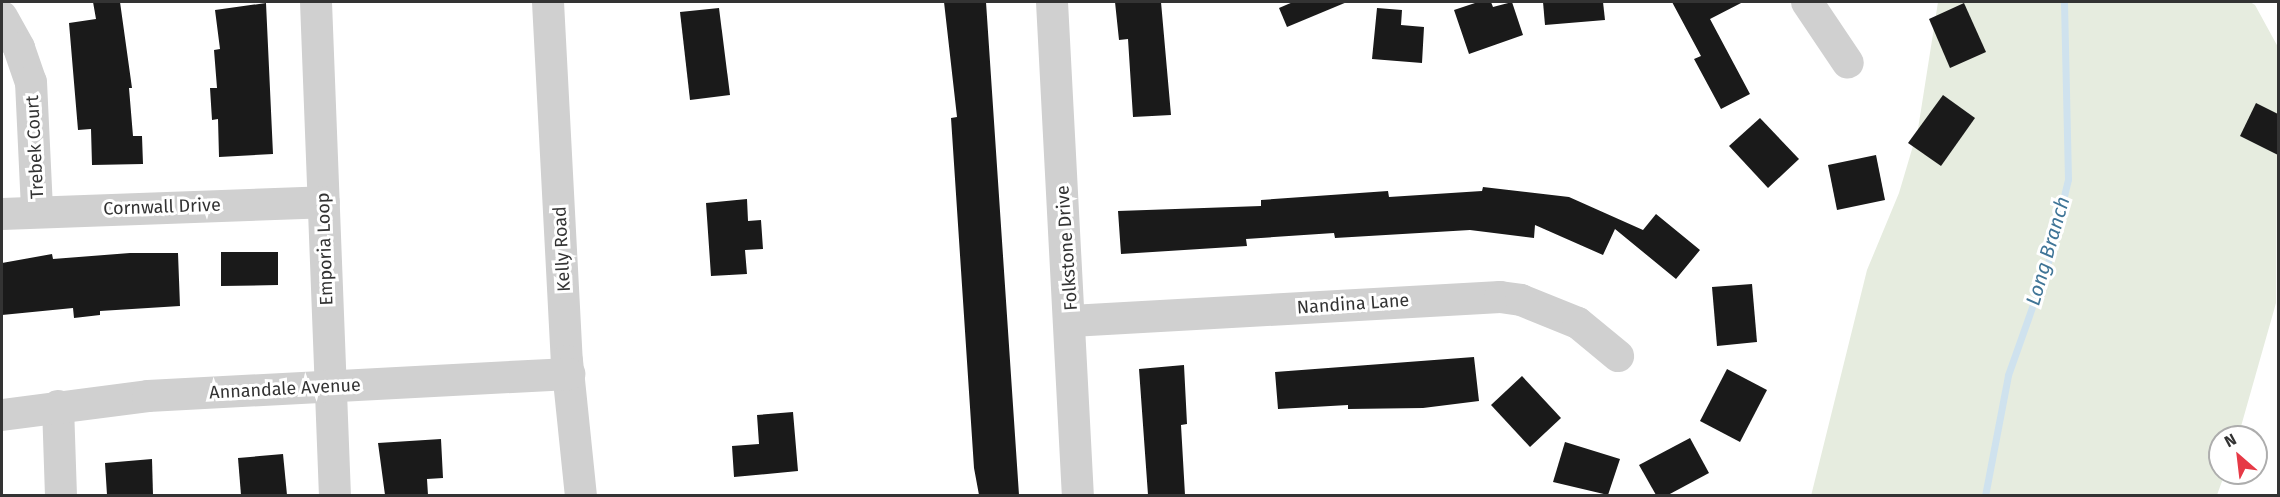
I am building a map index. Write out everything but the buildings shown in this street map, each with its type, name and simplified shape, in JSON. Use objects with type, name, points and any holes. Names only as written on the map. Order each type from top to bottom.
[{"type":"street","name":"Emporia Loop","points":[[316,2],[335,495]]},
{"type":"street","name":"Kelly Road","points":[[548,2],[569,374],[581,495]]},
{"type":"street","name":"Folkstone Drive","points":[[1052,2],[1071,321],[1078,495]]},
{"type":"street","points":[[1806,2],[1848,63]]},
{"type":"street","name":"Trebek Court","points":[[2,17],[20,48],[31,82],[38,211]]},
{"type":"street","name":"Cornwall Drive","points":[[2,214],[324,202]]},
{"type":"street","name":"Nandina Lane","points":[[1071,321],[1500,297],[1521,300],[1578,323],[1618,356]]},
{"type":"street","name":"Annandale Avenue","points":[[2,415],[148,396],[569,374]]},
{"type":"street","points":[[58,406],[61,495]]},
{"type":"shaded area","points":[[1938,2],[2250,2],[2255,5],[2278,47],[2276,303],[2241,425],[2208,425],[2208,485],[2221,485],[2217,495],[1811,496],[1867,270],[1899,193],[1918,129]]},
{"type":"waterway","name":"Long Branch","points":[[1985,496],[2008,375],[2049,259],[2068,179],[2064,2]]}]
